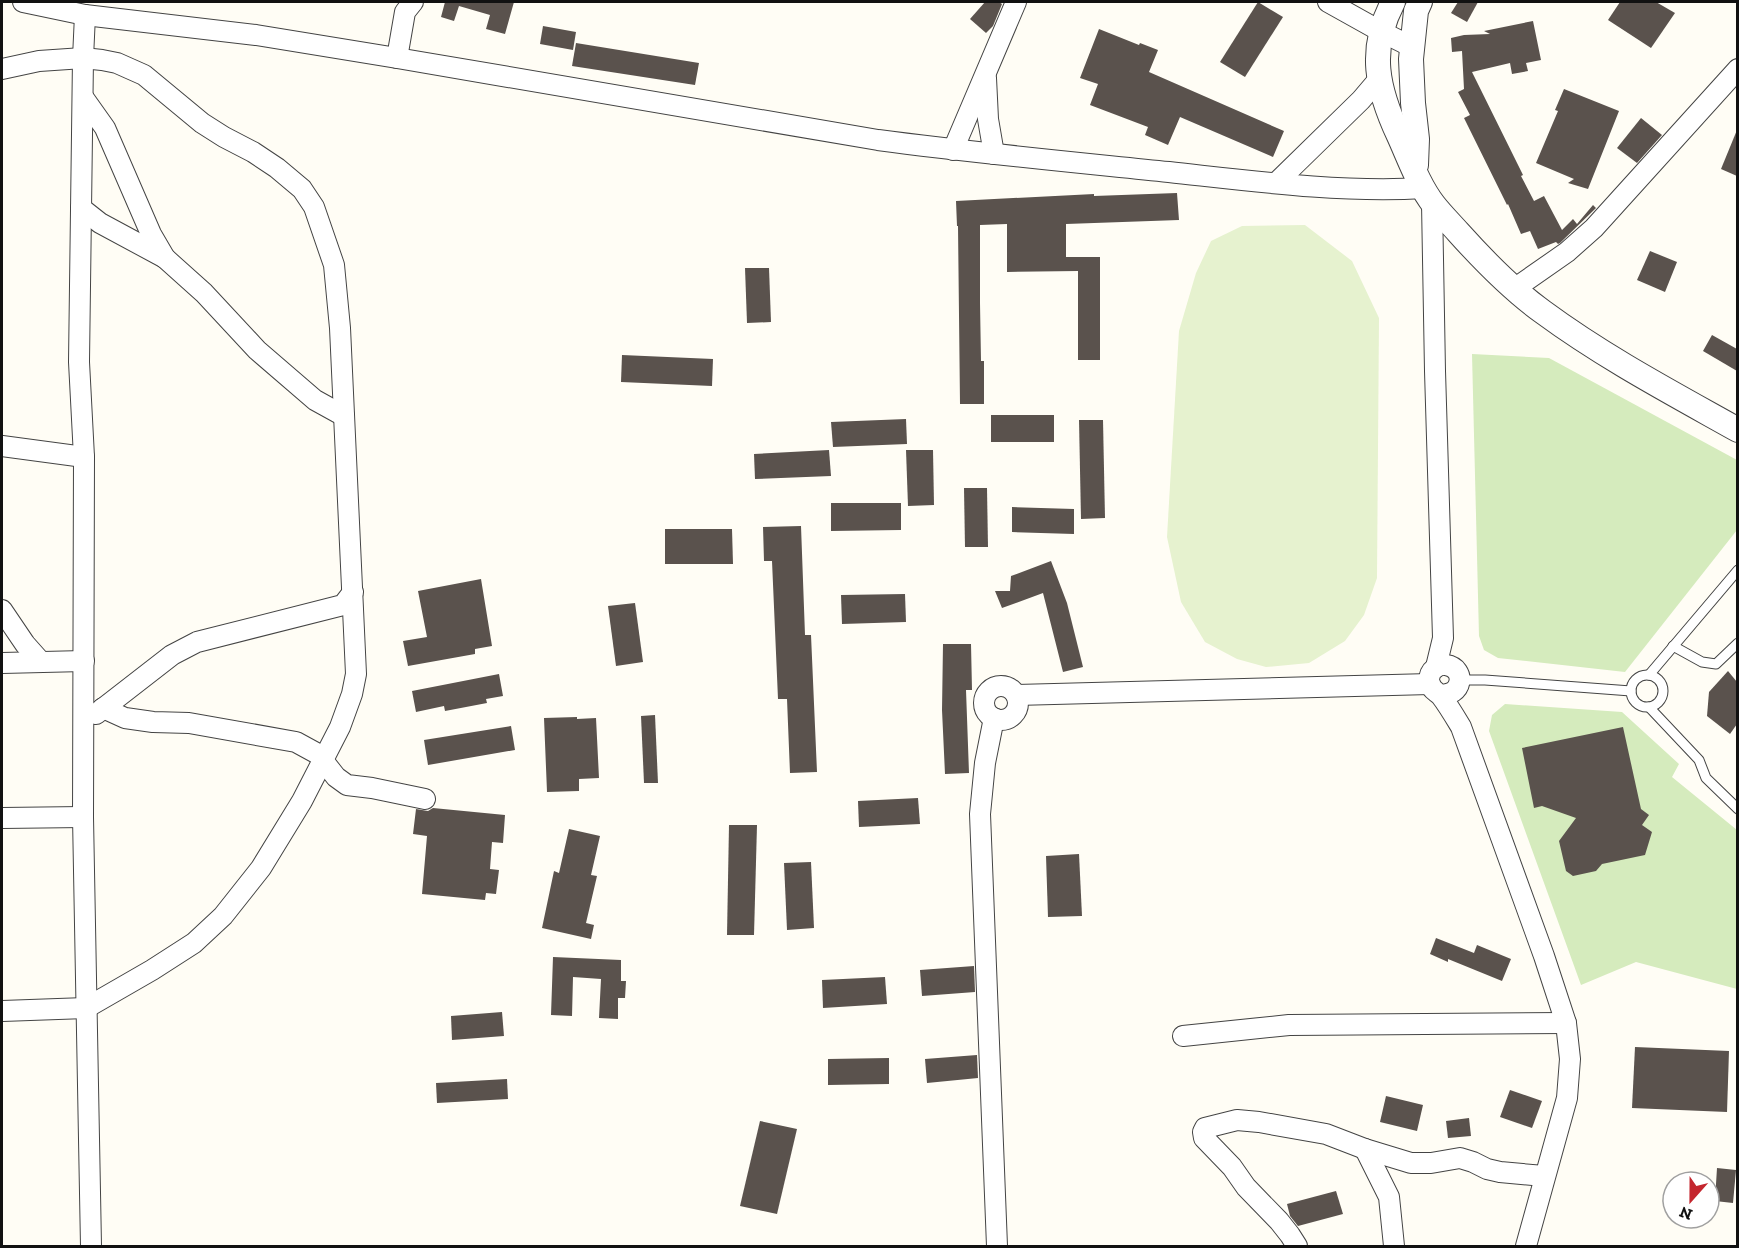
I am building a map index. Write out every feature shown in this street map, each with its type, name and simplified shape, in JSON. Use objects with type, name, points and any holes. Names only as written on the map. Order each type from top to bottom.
[{"type":"street","points":[[23,2],[85,15],[256,36],[397,58],[878,140],[953,150],[1276,183],[1393,190],[1424,188]]},
{"type":"street","points":[[397,58],[405,12],[412,2]]},
{"type":"street","points":[[953,150],[1016,2]]},
{"type":"street","points":[[1328,2],[1412,47]]},
{"type":"street","points":[[1393,2],[1380,31],[1378,80],[1394,124],[1424,188],[1486,264],[1544,313],[1617,360],[1737,430]]},
{"type":"street","points":[[1420,2],[1416,10],[1411,59],[1413,103],[1424,188],[1435,371],[1446,680],[1566,1023],[1570,1059],[1567,1098],[1526,1246]]},
{"type":"street","points":[[85,15],[79,362],[84,457],[82,817],[91,1246]]},
{"type":"street","points":[[2,69],[39,61],[83,58],[117,63],[144,75],[202,123],[277,168],[302,189],[314,207],[334,265],[340,328],[356,674],[352,694],[340,726],[302,801],[261,868],[223,916],[194,943],[86,1008],[2,1011]]},
{"type":"street","points":[[1514,289],[1567,252],[1594,228],[1737,69]]},
{"type":"street","points":[[986,73],[988,119],[994,154]]},
{"type":"street","points":[[1276,183],[1361,100],[1378,80]]},
{"type":"street","points":[[83,97],[105,128],[151,234],[165,258]]},
{"type":"street","points":[[81,208],[100,223],[165,258],[204,293],[257,350],[315,400],[344,416]]},
{"type":"street","points":[[2,446],[84,457]]},
{"type":"street","points":[[84,723],[172,655],[197,642],[337,607],[343,604],[353,592]]},
{"type":"street","points":[[2,610],[40,662]]},
{"type":"street","points":[[2,663],[84,661]]},
{"type":"street","points":[[997,1246],[980,814],[985,763],[994,718],[985,708],[984,701],[987,694],[998,686],[1012,690],[1016,695],[1446,680]]},
{"type":"street","points":[[103,708],[125,718],[153,722],[189,723],[296,742],[318,754],[336,777],[347,785],[425,799]]},
{"type":"street","points":[[2,818],[82,817]]},
{"type":"street","points":[[1183,1036],[1289,1025],[1566,1023]]},
{"type":"street","points":[[1297,1246],[1279,1221],[1204,1138],[1205,1128],[1237,1120],[1258,1122],[1326,1134],[1365,1149],[1411,1162],[1431,1163],[1460,1158],[1500,1172],[1544,1176]]},
{"type":"street","points":[[1365,1149],[1389,1197],[1394,1246]]},
{"type":"lane","points":[[1649,675],[1737,570]]},
{"type":"lane","points":[[1673,646],[1702,662],[1716,664],[1737,643]]},
{"type":"lane","points":[[1649,675],[1657,678],[1662,684],[1663,692],[1656,705],[1649,707],[1636,703],[1631,691],[1636,679],[1649,675]]},
{"type":"lane","points":[[1446,680],[1485,680],[1631,691]]},
{"type":"lane","points":[[1649,707],[1699,760],[1706,778],[1737,809]]},
{"type":"green space","points":[[1305,225],[1352,261],[1379,318],[1377,578],[1364,615],[1345,641],[1309,663],[1266,667],[1237,659],[1205,642],[1181,602],[1167,537],[1179,331],[1196,273],[1211,241],[1242,226]]},
{"type":"green space","points":[[1472,354],[1549,358],[1737,460],[1737,530],[1625,672],[1498,658],[1484,650],[1479,636]]},
{"type":"green space","points":[[1505,704],[1622,712],[1679,764],[1672,777],[1737,830],[1737,989],[1636,962],[1581,985],[1489,731],[1492,715]]},
{"type":"building","points":[[445,2],[514,2],[505,34],[486,29],[490,15],[459,6],[454,21],[441,17]]},
{"type":"building","points":[[985,2],[1002,4],[993,26],[986,33],[970,19]]},
{"type":"building","points":[[1258,2],[1283,17],[1245,77],[1220,62]]},
{"type":"building","points":[[1458,2],[1478,2],[1467,22],[1451,13]]},
{"type":"building","points":[[1620,2],[1656,2],[1675,13],[1651,48],[1608,20]]},
{"type":"building","points":[[1533,21],[1541,60],[1526,63],[1528,71],[1512,74],[1510,63],[1472,72],[1534,201],[1544,196],[1562,230],[1573,219],[1577,224],[1593,205],[1596,208],[1560,243],[1556,242],[1538,249],[1530,231],[1521,234],[1464,118],[1470,115],[1458,92],[1464,89],[1462,51],[1452,52],[1451,38],[1490,34],[1484,31]]},
{"type":"building","points":[[543,26],[576,32],[573,50],[540,44]]},
{"type":"building","points":[[1099,29],[1158,50],[1149,72],[1284,131],[1273,157],[1180,117],[1168,145],[1145,135],[1148,127],[1090,105],[1098,84],[1080,78]]},
{"type":"building","points":[[576,43],[699,63],[695,85],[572,66]]},
{"type":"building","points":[[1564,89],[1619,111],[1588,189],[1568,183],[1574,179],[1536,163],[1558,111],[1555,110]]},
{"type":"building","points":[[1641,118],[1662,135],[1637,163],[1617,148]]},
{"type":"building","points":[[1737,130],[1737,176],[1721,169]]},
{"type":"building","points":[[1177,193],[1179,220],[1066,224],[1066,257],[1100,257],[1100,360],[1078,360],[1078,271],[1007,272],[1007,224],[980,225],[981,361],[984,361],[984,404],[960,404],[956,201],[1094,194],[1094,196]]},
{"type":"building","points":[[1650,251],[1677,262],[1665,292],[1637,280]]},
{"type":"building","points":[[745,268],[769,268],[771,322],[747,323]]},
{"type":"building","points":[[1712,335],[1737,349],[1737,371],[1703,351]]},
{"type":"building","points":[[622,355],[713,359],[712,386],[621,382]]},
{"type":"building","points":[[991,415],[1054,415],[1054,442],[991,442]]},
{"type":"building","points":[[906,419],[907,444],[833,447],[831,422]]},
{"type":"building","points":[[1079,420],[1103,420],[1105,518],[1081,519]]},
{"type":"building","points":[[829,450],[831,476],[755,479],[754,454]]},
{"type":"building","points":[[906,450],[933,450],[934,505],[908,506]]},
{"type":"building","points":[[964,488],[987,488],[988,547],[965,547]]},
{"type":"building","points":[[831,503],[901,503],[901,530],[831,531]]},
{"type":"building","points":[[1012,507],[1074,509],[1074,534],[1012,532]]},
{"type":"building","points":[[801,526],[805,635],[811,635],[817,772],[790,773],[787,699],[778,699],[772,561],[764,561],[763,527]]},
{"type":"building","points":[[665,529],[732,529],[733,564],[665,564]]},
{"type":"building","points":[[1051,561],[1067,603],[1083,667],[1063,672],[1043,593],[1002,608],[995,591],[1010,591],[1011,576]]},
{"type":"building","points":[[481,579],[492,646],[475,649],[475,654],[408,666],[403,641],[427,637],[418,591]]},
{"type":"building","points":[[905,594],[906,622],[842,624],[841,595]]},
{"type":"building","points":[[635,603],[643,662],[616,666],[608,606]]},
{"type":"building","points":[[943,644],[971,644],[972,690],[966,690],[969,773],[945,774],[942,710]]},
{"type":"building","points":[[1728,671],[1737,682],[1737,724],[1730,734],[1707,716],[1709,692]]},
{"type":"building","points":[[499,674],[503,696],[486,699],[487,703],[445,711],[444,706],[416,712],[412,691]]},
{"type":"building","points":[[655,715],[658,783],[644,783],[641,716]]},
{"type":"building","points":[[577,717],[577,719],[596,718],[599,778],[579,779],[579,791],[547,792],[544,718]]},
{"type":"building","points":[[511,726],[515,750],[428,765],[424,740]]},
{"type":"building","points":[[1623,727],[1641,809],[1649,815],[1642,825],[1652,832],[1645,855],[1602,864],[1596,871],[1573,876],[1566,871],[1559,841],[1576,818],[1542,806],[1534,808],[1522,748]]},
{"type":"building","points":[[918,798],[920,824],[859,827],[858,801]]},
{"type":"building","points":[[433,808],[505,815],[503,843],[492,842],[490,869],[499,870],[496,894],[486,893],[485,900],[422,894],[427,836],[413,834],[416,809],[428,811]]},
{"type":"building","points":[[729,825],[757,825],[754,935],[727,935]]},
{"type":"building","points":[[569,829],[600,836],[591,875],[597,876],[586,923],[594,925],[591,939],[542,928],[554,871],[559,873]]},
{"type":"building","points":[[1079,854],[1082,916],[1048,917],[1046,856]]},
{"type":"building","points":[[811,862],[814,928],[787,930],[784,863]]},
{"type":"building","points":[[1436,938],[1474,953],[1477,945],[1511,959],[1502,981],[1430,954]]},
{"type":"building","points":[[553,957],[621,960],[621,981],[626,981],[625,998],[618,998],[618,1019],[599,1018],[601,979],[573,977],[572,1016],[551,1015]]},
{"type":"building","points":[[974,966],[975,992],[922,996],[920,970]]},
{"type":"building","points":[[885,977],[887,1004],[823,1008],[822,980]]},
{"type":"building","points":[[502,1012],[504,1036],[452,1040],[451,1016]]},
{"type":"building","points":[[1635,1047],[1729,1051],[1727,1112],[1632,1108]]},
{"type":"building","points":[[977,1055],[978,1078],[927,1083],[925,1059]]},
{"type":"building","points":[[889,1058],[889,1084],[828,1085],[828,1059]]},
{"type":"building","points":[[507,1079],[508,1099],[437,1103],[436,1083]]},
{"type":"building","points":[[1510,1090],[1542,1101],[1532,1128],[1500,1117]]},
{"type":"building","points":[[1386,1096],[1423,1105],[1417,1131],[1380,1122]]},
{"type":"building","points":[[1469,1118],[1471,1136],[1448,1138],[1446,1121]]},
{"type":"building","points":[[760,1121],[797,1129],[777,1214],[740,1206]]},
{"type":"building","points":[[1717,1168],[1736,1170],[1733,1203],[1721,1202],[1721,1170],[1717,1170]]},
{"type":"building","points":[[1336,1191],[1343,1214],[1298,1226],[1290,1216],[1287,1204]]}]
